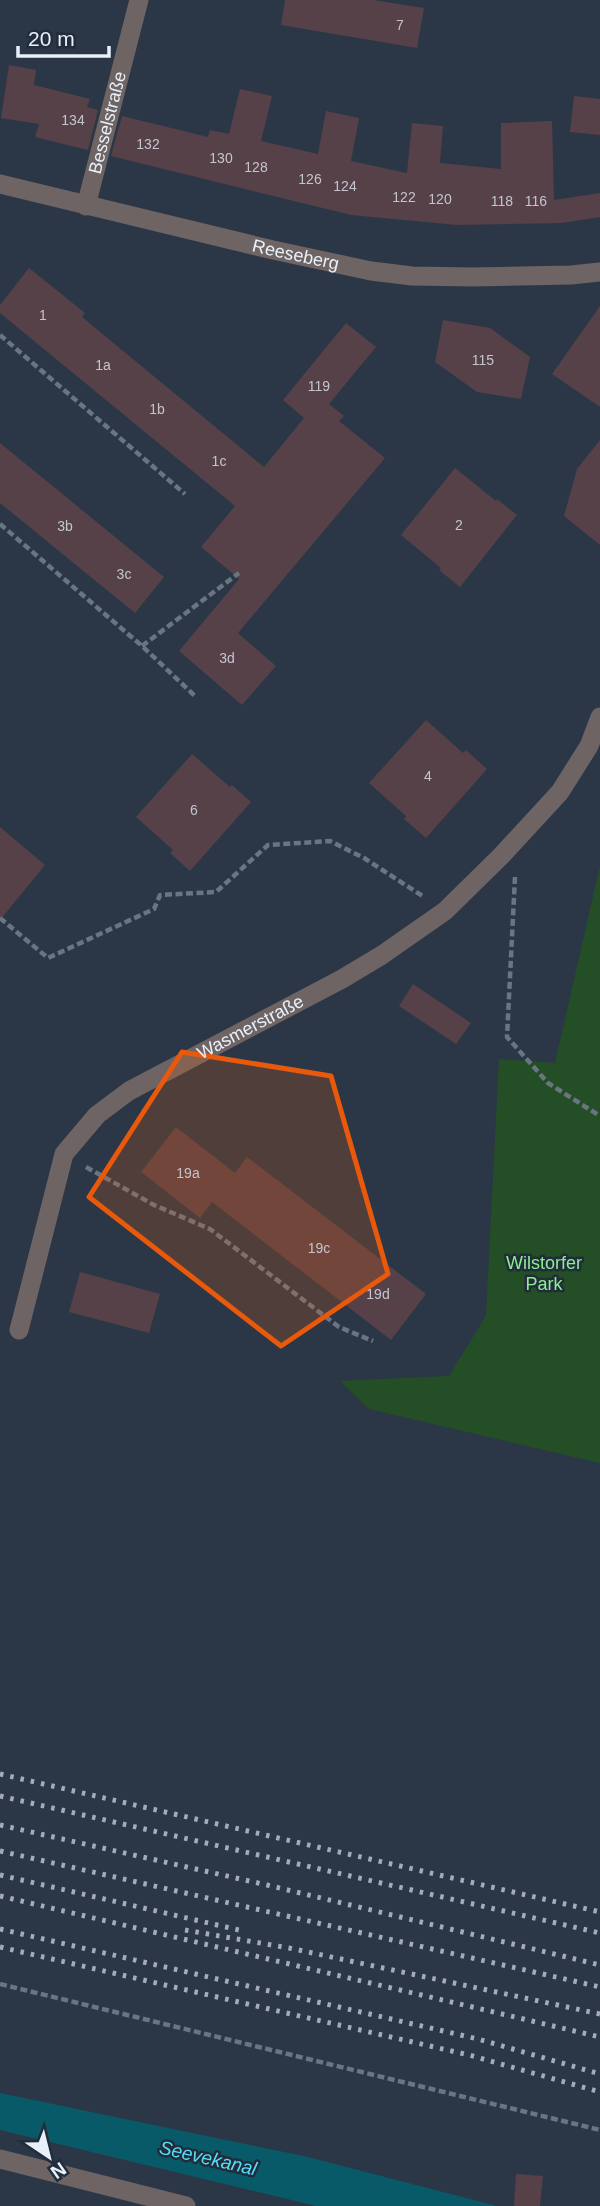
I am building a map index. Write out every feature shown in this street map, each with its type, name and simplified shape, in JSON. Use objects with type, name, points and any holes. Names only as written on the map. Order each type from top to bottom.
[{"type":"street","name":"Besselstraße","points":[[86,206],[139,0]]},
{"type":"street","name":"Reeseberg","points":[[0,184],[371,271],[412,276],[571,275],[600,272]]},
{"type":"street","name":"Wasmerstraße","points":[[19,1330],[64,1154],[97,1115],[129,1091],[352,973],[445,911],[502,856],[560,792],[589,746],[600,717]]},
{"type":"street","points":[[0,2159],[187,2206]]},
{"type":"path","points":[[0,335],[185,494]]},
{"type":"path","points":[[0,524],[142,646],[195,696]]},
{"type":"path","points":[[142,646],[239,573]]},
{"type":"path","points":[[0,918],[48,958],[153,909],[160,895],[216,892],[268,845],[330,841],[364,858],[445,911]]},
{"type":"path","points":[[502,856],[515,876],[507,1037],[548,1083],[600,1116]]},
{"type":"path","points":[[64,1154],[154,1205],[210,1229],[339,1327],[373,1341]]},
{"type":"path","points":[[0,1984],[600,2130]]},
{"type":"highlighted area","points":[[182,1052],[331,1076],[388,1274],[281,1346],[89,1197]]},
{"type":"green space","name":"Wilstorfer Park","points":[[600,866],[600,1463],[369,1409],[340,1381],[449,1376],[486,1316],[499,1059],[555,1063]]},
{"type":"water","name":"Seevekanal","points":[[0,2093],[308,2157],[497,2206],[316,2206],[0,2130]]},
{"type":"building","points":[[285,0],[373,0],[424,8],[417,48],[281,25]]},
{"type":"building","points":[[9,65],[36,70],[34,85],[90,99],[87,107],[98,110],[88,150],[35,137],[39,124],[1,118]]},
{"type":"building","points":[[240,89],[272,96],[261,141],[318,154],[326,111],[359,118],[351,161],[407,173],[412,123],[443,126],[440,163],[501,169],[501,123],[552,121],[554,200],[600,193],[600,217],[562,223],[457,225],[351,215],[111,156],[122,116],[208,137],[210,130],[229,134]]},
{"type":"building","points":[[574,96],[600,99],[600,135],[570,132]]},
{"type":"building","points":[[29,268],[85,313],[82,317],[264,467],[304,418],[283,400],[346,323],[376,347],[329,404],[344,416],[339,421],[385,458],[238,633],[276,666],[242,705],[179,651],[239,579],[201,547],[235,506],[0,313],[0,305]]},
{"type":"building","points":[[600,306],[600,407],[552,374]]},
{"type":"building","points":[[443,320],[490,328],[530,357],[521,399],[477,392],[435,362]]},
{"type":"building","points":[[600,440],[600,545],[564,516],[577,469]]},
{"type":"building","points":[[0,443],[164,577],[135,613],[0,503]]},
{"type":"building","points":[[455,468],[517,515],[460,587],[401,535]]},
{"type":"building","points":[[426,720],[463,753],[466,750],[487,769],[426,838],[369,783]]},
{"type":"building","points":[[192,754],[251,802],[190,871],[170,853],[173,850],[136,817]]},
{"type":"building","points":[[0,827],[45,865],[0,920]]},
{"type":"building","points":[[413,984],[471,1023],[456,1044],[399,1006]]},
{"type":"building","points":[[176,1127],[235,1173],[247,1157],[426,1294],[391,1340],[212,1202],[200,1218],[141,1172]]},
{"type":"building","points":[[80,1272],[160,1294],[149,1333],[69,1312]]},
{"type":"building","points":[[516,2174],[543,2176],[540,2206],[514,2206]]},
{"type":"railway","points":[[0,1774],[600,1912]]},
{"type":"railway","points":[[0,1796],[600,1933]]},
{"type":"railway","points":[[0,1825],[267,1885],[600,1965]]},
{"type":"railway","points":[[0,1851],[600,1987]]},
{"type":"railway","points":[[0,1875],[239,1930]]},
{"type":"railway","points":[[0,1896],[600,2037]]},
{"type":"railway","points":[[0,1929],[478,2039],[600,2074]]},
{"type":"railway","points":[[185,1930],[289,1948],[600,2014]]},
{"type":"railway","points":[[0,1947],[469,2055],[600,2092]]}]
